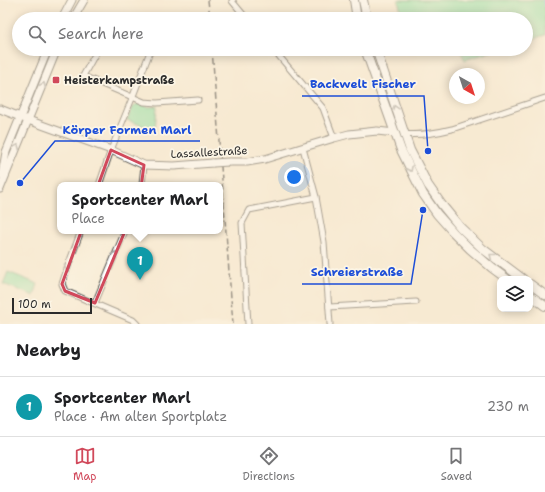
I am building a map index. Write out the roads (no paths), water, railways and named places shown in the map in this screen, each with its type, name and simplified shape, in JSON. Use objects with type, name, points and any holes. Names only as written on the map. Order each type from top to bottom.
[{"type":"main road","points":[[354,0],[356,12]]},
{"type":"main road","points":[[363,0],[366,12]]},
{"type":"main road","points":[[368,56],[401,150],[423,194],[437,214],[453,232],[470,249],[503,276]]},
{"type":"main road","points":[[378,56],[410,150],[428,185],[460,227],[483,248],[519,276]]},
{"type":"main road","points":[[533,286],[545,295]]},
{"type":"main road","points":[[533,297],[545,306]]},
{"type":"street","points":[[66,12],[72,0]]},
{"type":"street","points":[[77,12],[84,0]]},
{"type":"street","points":[[233,0],[232,1],[241,12]]},
{"type":"street","points":[[0,186],[6,152],[45,56]]},
{"type":"street","points":[[0,189],[55,56]]},
{"type":"street","points":[[94,56],[83,76],[133,96],[144,102],[157,103],[198,100]]},
{"type":"street","points":[[100,182],[111,150],[148,56]]},
{"type":"street","points":[[279,56],[323,108],[334,138]]},
{"type":"street","points":[[395,133],[414,135],[441,132],[545,98]]},
{"type":"street","points":[[0,109],[28,120]]},
{"type":"street","name":"Lassallestraße","points":[[28,120],[111,150],[144,165],[174,166],[247,162],[265,159],[349,134],[377,131],[395,133]]},
{"type":"street","points":[[303,148],[316,197],[324,242],[330,324]]},
{"type":"street","points":[[142,182],[144,165]]},
{"type":"street","points":[[248,324],[242,223],[249,210],[316,197]]},
{"type":"street","points":[[80,234],[62,284],[65,291],[133,320],[137,324]]},
{"type":"street","points":[[95,303],[124,234]]},
{"type":"street","points":[[329,307],[416,302]]},
{"type":"waterway","points":[[543,0],[545,7]]},
{"type":"railway","points":[[208,0],[209,12]]},
{"type":"railway","points":[[213,56],[222,182]]},
{"type":"railway","points":[[223,193],[233,324]]},
{"type":"place","name":"Heisterkampstraße","points":[[56,80]]},
{"type":"place","name":"Backwelt Fischer","points":[[428,151]]},
{"type":"place","name":"Körper Formen Marl","points":[[20,183]]},
{"type":"place","name":"Schreierstraße","points":[[423,210]]},
{"type":"place","name":"Sportcenter Marl","points":[[140,280]]}]
